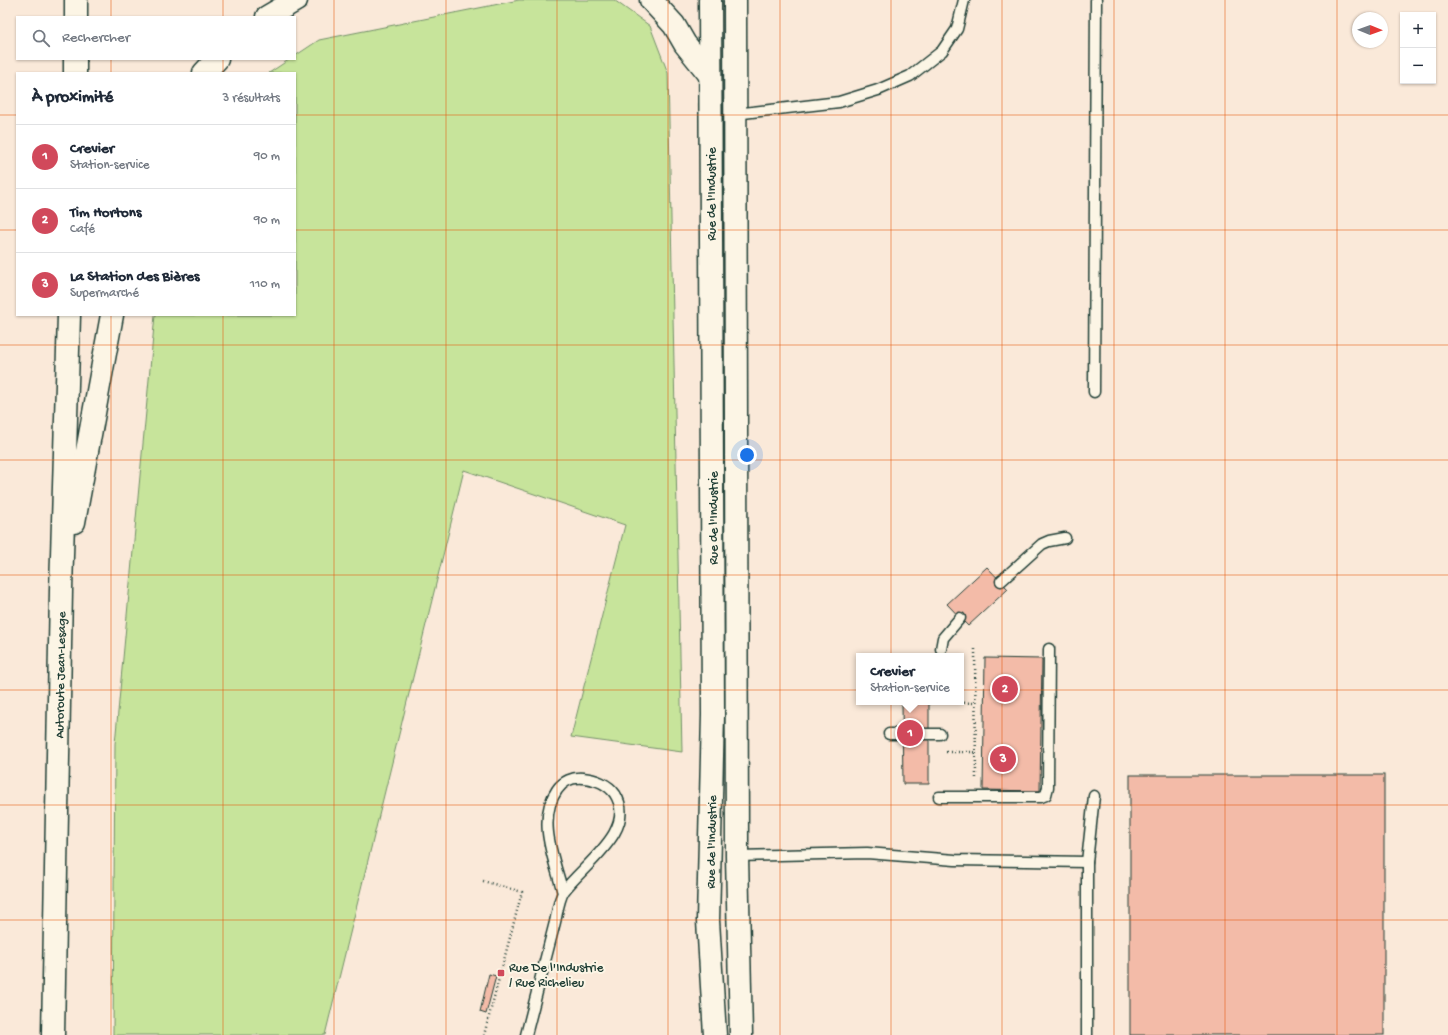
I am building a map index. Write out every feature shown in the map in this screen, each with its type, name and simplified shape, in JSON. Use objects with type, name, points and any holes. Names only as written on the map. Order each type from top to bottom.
[{"type":"main road","points":[[76,0],[76,16]]},
{"type":"main road","points":[[269,16],[296,0]]},
{"type":"main road","points":[[651,0],[674,25],[685,44],[710,75]]},
{"type":"main road","name":"Rue de l'Industrie","points":[[710,0],[713,715],[708,921],[715,1035]]},
{"type":"main road","name":"Rue de l'Industrie","points":[[735,0],[737,856],[741,1035]]},
{"type":"main road","points":[[75,60],[75,72]]},
{"type":"main road","points":[[205,72],[216,60]]},
{"type":"main road","name":"Autoroute Jean-Lesage","points":[[53,1035],[61,590],[69,316]]},
{"type":"main road","points":[[61,590],[112,316]]},
{"type":"lane","points":[[735,114],[839,102],[878,90],[910,76],[942,51],[956,30],[964,0]]},
{"type":"lane","points":[[1094,392],[1096,0]]},
{"type":"lane","points":[[1001,581],[1042,544],[1065,538]]},
{"type":"lane","points":[[941,649],[943,638],[960,618]]},
{"type":"lane","points":[[939,797],[1041,797],[1048,793],[1049,649]]},
{"type":"lane","points":[[889,734],[940,734]]},
{"type":"lane","points":[[526,1035],[563,892],[612,837],[621,818],[619,802],[613,792],[606,786],[589,779],[582,778],[566,781],[560,786],[550,804],[548,823],[549,839],[563,892]]},
{"type":"lane","points":[[1087,1035],[1087,862],[1094,796]]},
{"type":"lane","points":[[737,856],[867,853],[955,860],[1087,862]]},
{"type":"path","points":[[975,649],[976,783]]},
{"type":"path","points":[[964,703],[976,703]]},
{"type":"path","points":[[940,752],[976,752]]},
{"type":"path","points":[[483,881],[522,892],[484,1035]]},
{"type":"green space","points":[[519,0],[614,0],[650,26],[668,73],[682,752],[571,737],[625,525],[464,470],[325,1035],[113,1035],[115,744],[155,316],[296,316],[296,72],[270,72],[288,60],[296,60],[296,55],[319,40]]},
{"type":"building","points":[[987,567],[1008,589],[968,626],[947,604]]},
{"type":"building","points":[[985,658],[1042,659],[1040,791],[983,790]]},
{"type":"building","points":[[902,705],[929,705],[929,784],[903,784]]},
{"type":"building","points":[[1130,775],[1384,775],[1384,1035],[1130,1035]]},
{"type":"building","points":[[489,974],[496,976],[486,1014],[480,1012]]},
{"type":"place","name":"Tim Hortons","points":[[1005,689]]},
{"type":"place","name":"Crevier","points":[[910,733]]},
{"type":"place","name":"La Station des Bières","points":[[1003,759]]},
{"type":"place","name":"Rue De l'Industrie / Rue Richelieu","points":[[501,973]]}]
